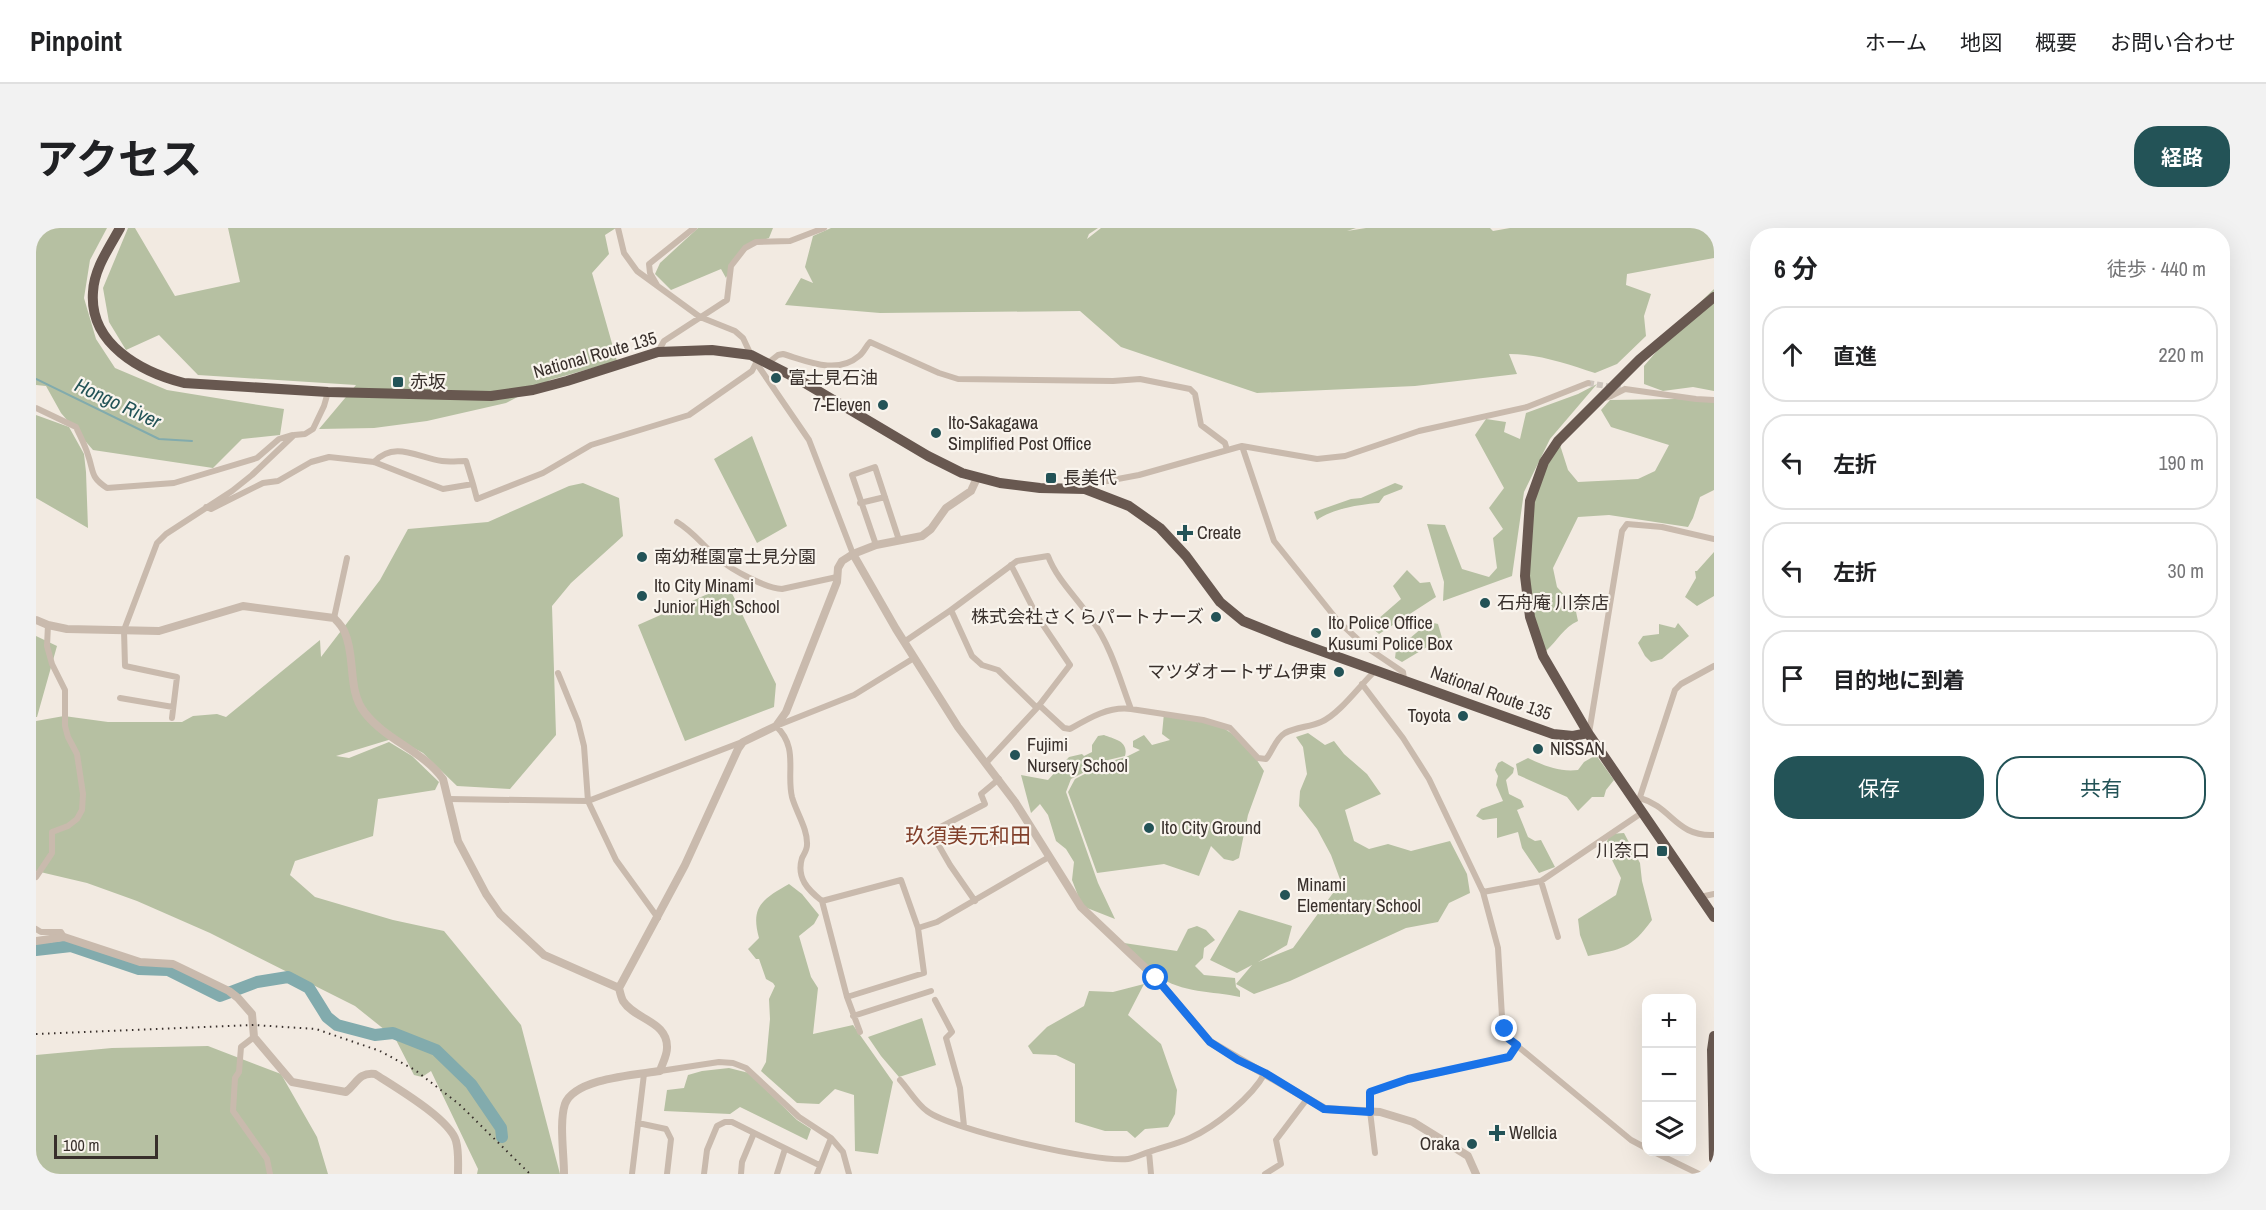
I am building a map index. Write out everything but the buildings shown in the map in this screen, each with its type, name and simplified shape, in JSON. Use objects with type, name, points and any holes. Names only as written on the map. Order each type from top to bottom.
[{"type":"highway","name":"National Route 135","points":[[120,228],[99,268],[93,292],[94,310],[104,336],[124,356],[151,372],[184,383],[328,392],[490,396],[567,381],[658,352],[712,350],[759,359],[928,456],[962,473],[977,478],[1040,488],[1085,489],[1129,506],[1146,516],[1186,556],[1220,602],[1243,621],[1553,734],[1572,736],[1588,733]]},
{"type":"highway","name":"National Route 135","points":[[1714,297],[1640,359],[1558,441],[1544,462],[1530,501],[1524,576],[1530,617],[1543,656],[1588,733],[1640,804],[1714,917]]},
{"type":"highway","points":[[1714,1036],[1712,1050],[1714,1159]]},
{"type":"street","points":[[618,228],[624,253],[637,271],[700,317],[735,331],[759,359],[759,367],[809,440],[853,554],[904,642],[958,727],[1015,802],[1081,907],[1156,978],[1210,1042],[1324,1109],[1397,1116],[1438,1136],[1468,1156],[1476,1174]]},
{"type":"street","points":[[658,287],[650,273],[649,264],[694,228]]},
{"type":"street","points":[[658,352],[664,341],[727,300],[731,266],[745,248],[756,242],[790,241],[824,228]]},
{"type":"street","points":[[374,462],[376,458],[399,450],[441,461],[466,461],[477,499],[543,472],[591,445],[689,415],[752,371],[759,359],[783,354],[827,366],[837,366],[858,357],[870,342],[939,373],[958,379],[1113,381],[1140,379],[1190,389],[1195,394],[1201,425],[1225,443],[1227,450]]},
{"type":"street","points":[[1085,489],[1091,484],[1149,472],[1242,446],[1317,459],[1345,456],[1419,431],[1527,407],[1588,383]]},
{"type":"street","points":[[1601,398],[1625,389],[1714,400]]},
{"type":"street","points":[[36,408],[76,427],[89,457],[91,471],[107,488],[174,483],[257,458],[279,439],[305,434],[313,429],[328,392]]},
{"type":"street","points":[[172,717],[177,676],[125,666],[124,630],[158,543],[166,534],[252,475],[294,435]]},
{"type":"street","points":[[1242,446],[1274,541],[1338,621],[1366,647],[1403,672],[1404,679]]},
{"type":"street","points":[[206,507],[211,510],[263,483],[278,481],[310,462],[329,457],[374,462],[443,489],[473,484]]},
{"type":"street","points":[[876,545],[852,475],[875,467],[899,540]]},
{"type":"street","points":[[776,726],[786,712],[831,599],[838,568],[842,561],[876,545],[922,536],[931,529],[946,508],[971,491],[977,478]]},
{"type":"street","points":[[860,503],[885,497]]},
{"type":"street","points":[[677,522],[692,531],[719,560],[746,576],[775,588],[837,577]]},
{"type":"street","points":[[1588,733],[1622,531],[1628,524],[1662,527],[1714,538]]},
{"type":"street","points":[[904,642],[1017,561],[1048,556],[1057,574],[1093,621],[1105,643],[1131,709]]},
{"type":"street","points":[[334,618],[347,558]]},
{"type":"street","points":[[987,763],[1038,707],[1070,665],[1036,616],[1011,565]]},
{"type":"street","points":[[36,620],[67,629],[159,631],[243,606],[334,618],[345,633],[356,691],[364,713],[438,772],[446,786],[458,841],[486,894],[500,914],[544,955],[619,988]]},
{"type":"street","points":[[951,610],[972,656],[982,665],[998,670],[1064,728],[1070,729],[1094,716],[1124,708],[1203,720],[1230,728],[1258,758],[1266,759],[1275,744],[1285,734],[1329,718],[1372,674],[1373,669]]},
{"type":"street","points":[[36,877],[52,853],[52,832],[68,826],[77,819],[82,810],[81,769],[65,726],[65,690],[46,646],[48,625]]},
{"type":"street","points":[[449,799],[588,801],[743,742],[776,726],[854,695],[914,658]]},
{"type":"street","points":[[1640,804],[1675,690],[1681,684],[1714,666]]},
{"type":"street","points":[[558,674],[578,722],[584,746],[588,801],[616,860],[658,918]]},
{"type":"street","points":[[1362,684],[1403,738],[1429,779],[1483,892],[1498,948],[1502,1017],[1509,1039],[1631,1140],[1642,1146]]},
{"type":"street","points":[[120,699],[173,707]]},
{"type":"street","points":[[776,726],[783,733],[792,762],[790,789],[806,835],[807,846],[801,869],[804,883],[822,901],[847,997],[860,1032]]},
{"type":"street","points":[[660,1071],[668,1051],[666,1038],[657,1026],[627,1006],[619,988],[686,865],[743,742]]},
{"type":"street","points":[[975,901],[931,832],[985,804],[981,794],[999,779]]},
{"type":"street","points":[[1483,892],[1541,881],[1640,804],[1651,801],[1692,834],[1714,835]]},
{"type":"street","points":[[918,928],[937,922],[1049,857]]},
{"type":"street","points":[[822,901],[901,880],[918,928],[924,973],[847,997]]},
{"type":"street","points":[[1541,881],[1558,937]]},
{"type":"street","points":[[1700,897],[1714,894]]},
{"type":"street","points":[[36,929],[41,932],[62,932],[64,937]]},
{"type":"street","points":[[36,941],[64,937],[140,962],[173,964],[218,985],[238,998],[252,1014],[254,1037],[292,1082],[346,1092],[354,1086],[359,1077],[367,1073],[375,1074],[402,1091],[446,1125],[456,1139],[458,1174]]},
{"type":"street","points":[[854,1016],[931,991]]},
{"type":"street","points":[[935,1000],[952,1032],[946,1038],[960,1088],[964,1126]]},
{"type":"street","points":[[254,1037],[241,1047],[239,1072],[235,1078],[233,1111],[267,1159],[270,1174]]},
{"type":"street","points":[[1375,1153],[1370,1092],[1408,1079],[1509,1057],[1517,1045]]},
{"type":"street","points":[[564,1174],[565,1104],[577,1089],[595,1082],[719,1062],[733,1063],[746,1068],[799,1116],[831,1138],[843,1152],[849,1174]]},
{"type":"street","points":[[900,1080],[928,1112],[964,1126],[1014,1141],[1067,1152],[1126,1159],[1188,1139],[1208,1127],[1248,1096],[1265,1073]]},
{"type":"street","points":[[632,1174],[644,1074]]},
{"type":"street","points":[[1265,1174],[1281,1164],[1276,1140],[1307,1099]]},
{"type":"street","points":[[705,1174],[707,1150],[717,1126],[725,1122],[732,1122],[819,1165]]},
{"type":"street","points":[[638,1123],[666,1130],[671,1139],[668,1174]]},
{"type":"street","points":[[741,1174],[742,1162],[754,1133]]},
{"type":"street","points":[[816,1174],[831,1138]]},
{"type":"street","points":[[777,1174],[785,1149]]},
{"type":"street","points":[[1149,1152],[1151,1174]]},
{"type":"street","points":[[1662,1156],[1699,1174]]},
{"type":"green space","points":[[36,228],[107,228],[90,260],[84,298],[96,339],[115,368],[167,390],[284,409],[280,435],[242,439],[213,468],[93,450],[61,413],[46,386],[36,385]]},
{"type":"green space","points":[[128,228],[135,228],[175,296],[240,282],[228,228],[616,228],[605,235],[609,254],[592,273],[617,361],[550,380],[506,403],[427,421],[374,428],[319,429],[356,385],[198,375],[159,335],[126,350],[109,322],[103,288]]},
{"type":"green space","points":[[698,228],[773,228],[769,238],[755,244],[738,258],[726,278],[721,269],[671,290],[655,274],[660,263]]},
{"type":"green space","points":[[831,228],[1098,228],[1089,234],[1087,239],[1101,228],[1356,228],[1347,231],[1366,228],[1490,228],[1493,231],[1510,228],[1712,228],[1714,230],[1714,258],[1627,274],[1626,285],[1651,294],[1644,316],[1646,336],[1617,364],[1595,373],[1542,358],[1509,354],[1517,374],[1415,386],[1257,393],[1121,347],[1080,311],[880,313],[785,305],[801,278],[813,283],[805,267],[813,236]]},
{"type":"green space","points":[[1714,289],[1714,391],[1693,387],[1663,391],[1644,384],[1644,366],[1692,310]]},
{"type":"green space","points":[[1597,384],[1550,439],[1524,492],[1512,576],[1443,601],[1444,582],[1427,524],[1445,525],[1462,569],[1489,577],[1497,568],[1493,538],[1503,529],[1489,508],[1504,488],[1475,435],[1486,419],[1506,422],[1504,432],[1520,439],[1526,413],[1578,394]]},
{"type":"green space","points":[[1610,400],[1714,400],[1714,490],[1700,497],[1688,527],[1609,515],[1578,517],[1553,568],[1557,587],[1575,607],[1578,621],[1564,631],[1546,651],[1532,614],[1526,551],[1529,510],[1552,451],[1560,445],[1568,470],[1578,482],[1638,479],[1655,471],[1669,445],[1611,427],[1601,410]]},
{"type":"green space","points":[[36,415],[69,427],[84,454],[88,528],[36,498]]},
{"type":"green space","points":[[752,436],[787,526],[757,543],[714,459]]},
{"type":"green space","points":[[583,483],[619,498],[623,536],[571,583],[552,606],[556,735],[510,789],[457,786],[423,753],[395,738],[336,756],[349,758],[389,742],[412,756],[439,782],[435,790],[378,799],[373,836],[295,861],[290,875],[315,897],[393,920],[444,931],[521,1025],[560,1174],[477,1174],[478,1169],[431,1071],[422,1077],[414,1075],[395,1038],[355,1006],[210,933],[137,901],[87,883],[36,871],[36,721],[64,716],[108,722],[182,722],[193,716],[217,714],[226,717],[320,640],[321,657],[380,580],[408,529],[488,522],[569,486]]},
{"type":"green space","points":[[1395,483],[1403,486],[1402,489],[1384,496],[1379,503],[1338,510],[1317,520],[1314,512],[1351,499],[1361,498]]},
{"type":"green space","points":[[1714,552],[1714,596],[1697,606],[1685,597],[1696,578],[1695,571]]},
{"type":"green space","points":[[1407,570],[1420,583],[1430,582],[1436,597],[1379,634],[1370,626],[1401,599],[1393,586]]},
{"type":"green space","points":[[728,585],[776,684],[774,707],[685,741],[638,625]]},
{"type":"green space","points":[[1429,622],[1438,624],[1442,638],[1402,662],[1395,658],[1396,650]]},
{"type":"green space","points":[[1678,623],[1689,636],[1662,659],[1651,662],[1638,643],[1643,636],[1659,634],[1659,624],[1675,628]]},
{"type":"green space","points":[[36,636],[57,646],[37,717],[36,717]]},
{"type":"green space","name":"Ito City Ground","points":[[1164,713],[1214,722],[1245,742],[1264,771],[1248,815],[1239,858],[1233,861],[1224,859],[1211,846],[1199,876],[1164,864],[1097,873],[1068,792],[1075,779],[1108,762],[1140,750],[1133,747],[1133,741],[1144,735],[1152,745],[1170,740],[1162,734]]},
{"type":"green space","points":[[1308,733],[1325,745],[1334,741],[1344,754],[1367,774],[1381,794],[1345,810],[1354,841],[1369,849],[1388,844],[1411,851],[1450,841],[1467,874],[1470,893],[1449,903],[1438,922],[1406,928],[1290,981],[1254,994],[1236,984],[1252,965],[1237,973],[1210,960],[1239,910],[1292,926],[1287,945],[1258,962],[1293,948],[1341,882],[1331,855],[1317,829],[1299,806],[1300,791],[1307,774],[1303,747],[1296,737]]},
{"type":"green space","points":[[1104,735],[1123,744],[1126,751],[1125,756],[1108,760],[1071,779],[1066,792],[1098,883],[1115,919],[1082,906],[1072,880],[1074,862],[1066,849],[1056,841],[1048,815],[1040,804],[1031,813],[1021,775],[1048,780],[1069,757],[1082,754],[1084,756],[1092,752],[1092,745],[1098,736]]},
{"type":"green space","points":[[1596,755],[1614,780],[1606,790],[1604,797],[1592,797],[1578,811],[1567,797],[1518,775],[1516,764],[1528,758],[1552,768],[1578,770],[1584,762]]},
{"type":"green space","points":[[1502,761],[1514,768],[1513,773],[1506,780],[1509,794],[1521,800],[1524,807],[1517,810],[1528,837],[1535,841],[1541,840],[1555,867],[1539,873],[1522,848],[1518,832],[1497,838],[1497,818],[1483,820],[1476,816],[1481,809],[1503,801],[1496,785],[1498,776],[1495,770],[1498,763]]},
{"type":"green space","points":[[1624,833],[1640,863],[1652,920],[1638,937],[1625,946],[1588,956],[1580,935],[1578,919],[1616,895],[1621,878],[1605,846],[1610,834]]},
{"type":"green space","points":[[789,884],[802,894],[819,915],[814,924],[799,936],[811,977],[818,988],[813,1034],[853,1025],[893,1082],[878,1154],[855,1151],[854,1095],[835,1089],[819,1104],[797,1103],[761,1071],[766,1062],[770,1019],[769,999],[775,986],[766,979],[759,959],[756,959],[748,949],[759,938],[756,918],[761,905],[772,894]]},
{"type":"green space","points":[[1197,926],[1206,930],[1215,940],[1204,948],[1203,958],[1195,966],[1204,975],[1235,978],[1240,997],[1187,989],[1167,982],[1124,943],[1177,951],[1188,929]]},
{"type":"green space","points":[[1144,984],[1128,1015],[1161,1044],[1177,1090],[1175,1114],[1168,1127],[1145,1129],[1135,1138],[1127,1131],[1105,1131],[1075,1122],[1075,1064],[1056,1055],[1033,1054],[1028,1046],[1047,1027],[1084,1006],[1089,991],[1113,992]]},
{"type":"green space","points":[[922,1018],[936,1065],[899,1077],[868,1037]]},
{"type":"green space","points":[[208,1046],[281,1074],[317,1137],[328,1174],[36,1174],[36,1055],[112,1048]]},
{"type":"green space","points":[[729,1068],[749,1073],[797,1120],[811,1129],[807,1140],[740,1107],[730,1114],[664,1111],[667,1090],[684,1088],[688,1075]]},
{"type":"waterway","name":"Hongo River","points":[[36,379],[159,439],[192,441]]},
{"type":"waterway","points":[[36,950],[71,946],[139,969],[168,970],[220,996],[257,982],[288,977],[309,988],[327,1017],[337,1025],[375,1035],[393,1033],[436,1050],[471,1084],[501,1128],[502,1137]]},
{"type":"tunnel","points":[[1588,383],[1625,389]]},
{"type":"railway","points":[[36,1034],[254,1025],[316,1029],[380,1051],[415,1070],[459,1104],[530,1174]]},
{"type":"place","name":"富士見石油","points":[[776,378]]},
{"type":"place","name":"赤坂","points":[[398,382]]},
{"type":"place","name":"7-Eleven","points":[[883,405]]},
{"type":"place","name":"Ito-Sakagawa Simplified Post Office","points":[[936,433]]},
{"type":"place","name":"長美代","points":[[1051,478]]},
{"type":"place","name":"Create","points":[[1185,533]]},
{"type":"place","name":"南幼稚園富士見分園","points":[[642,557]]},
{"type":"place","name":"Ito City Minami Junior High School","points":[[642,596]]},
{"type":"place","name":"石舟庵 川奈店","points":[[1485,603]]},
{"type":"place","name":"株式会社さくらパートナーズ","points":[[1216,617]]},
{"type":"place","name":"Ito Police Office Kusumi Police Box","points":[[1316,633]]},
{"type":"place","name":"マツダオートザム伊東","points":[[1339,672]]},
{"type":"place","name":"Toyota","points":[[1463,716]]},
{"type":"place","name":"NISSAN","points":[[1538,749]]},
{"type":"place","name":"Fujimi Nursery School","points":[[1015,755]]},
{"type":"place","name":"Ito City Ground","points":[[1149,828]]},
{"type":"place","name":"川奈口","points":[[1662,851]]},
{"type":"place","name":"Minami Elementary School","points":[[1285,895]]},
{"type":"place","name":"Wellcia","points":[[1497,1133]]},
{"type":"place","name":"Oraka","points":[[1472,1144]]},
{"type":"district","name":"玖須美元和田","points":[[968,836]]},
{"type":"route","points":[[1156,978],[1210,1042],[1324,1109],[1370,1112],[1370,1092],[1408,1079],[1509,1057],[1517,1045],[1509,1039],[1505,1029]]}]
